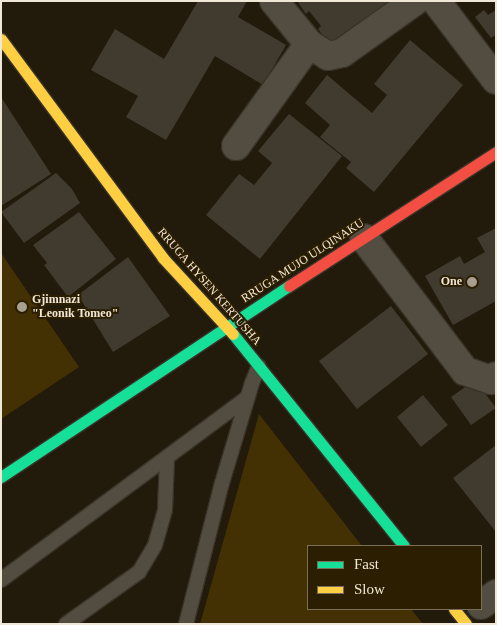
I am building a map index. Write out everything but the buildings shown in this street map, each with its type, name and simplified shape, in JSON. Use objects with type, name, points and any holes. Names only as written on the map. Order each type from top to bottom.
[{"type":"main road","name":"RRUGA HYSEN KERTUSHA","points":[[1,39],[163,258],[227,326],[403,545]]},
{"type":"main road","name":"RRUGA MUJO ULQINAKU","points":[[1,477],[227,326],[496,152]]},
{"type":"street","points":[[274,1],[309,44],[328,56],[342,53],[415,1]]},
{"type":"street","points":[[436,1],[496,80]]},
{"type":"street","points":[[236,146],[309,44]]},
{"type":"street","points":[[364,238],[466,371],[491,380],[496,376]]},
{"type":"street","points":[[482,604],[496,594]]},
{"type":"lane","points":[[186,624],[222,483],[247,398],[259,366]]},
{"type":"lane","points":[[1,580],[247,398]]},
{"type":"lane","points":[[66,624],[139,572],[155,545],[165,510],[166,458]]},
{"type":"shaded area","name":"Gjimnazi \"Leonik Tomeo\"","points":[[1,253],[79,367],[1,419]]},
{"type":"shaded area","points":[[259,414],[361,545],[307,545],[307,610],[412,610],[423,624],[200,624]]},
{"type":"traffic: fast","points":[[1,477],[289,286]]},
{"type":"traffic: fast","points":[[233,334],[403,545]]},
{"type":"traffic: slow","points":[[1,39],[163,258],[233,334]]},
{"type":"traffic: slow","points":[[455,610],[466,624]]},
{"type":"traffic: jam","points":[[289,286],[496,152]]},
{"type":"place","name":"One","points":[[472,282]]},
{"type":"place","name":"Gjimnazi \"Leonik Tomeo\"","points":[[22,307]]}]
